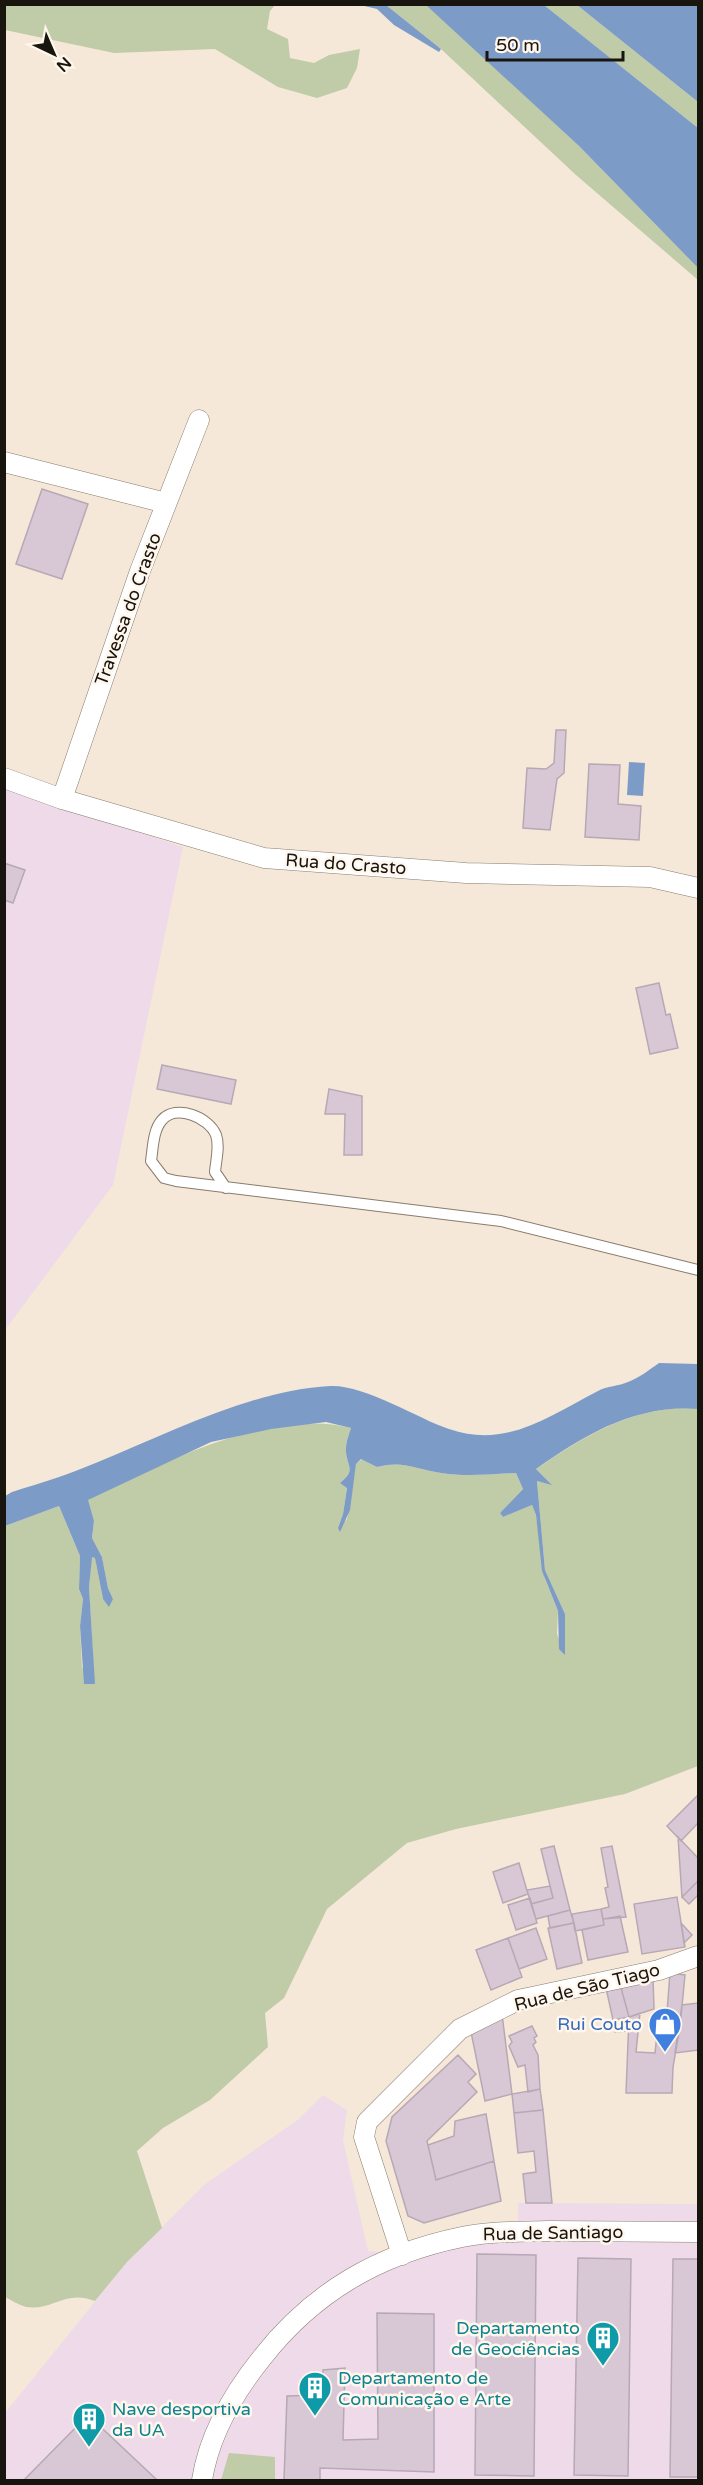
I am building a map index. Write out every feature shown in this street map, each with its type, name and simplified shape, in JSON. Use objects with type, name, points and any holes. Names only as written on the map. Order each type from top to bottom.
[{"type":"street","name":"Travessa do Crasto","points":[[62,799],[140,571],[198,420]]},
{"type":"street","points":[[4,462],[166,503]]},
{"type":"street","name":"Rua do Crasto","points":[[4,778],[62,799],[264,858],[466,873],[650,877],[699,888]]},
{"type":"street","name":"Rua de São Tiago","points":[[402,2254],[364,2137],[367,2122],[460,2029],[518,2000],[660,1970],[699,1956]]},
{"type":"street","name":"Rua de Santiago","points":[[202,2481],[205,2463],[225,2414],[248,2375],[276,2340],[308,2308],[353,2275],[402,2254],[463,2236],[507,2232],[699,2232]]},
{"type":"lane","points":[[226,1188],[214,1172],[218,1141],[210,1126],[181,1112],[169,1115],[161,1121],[156,1132],[152,1161],[164,1178],[226,1188],[501,1221],[699,1270]]},
{"type":"shaded area","points":[[5,787],[183,847],[113,1185],[5,1330]]},
{"type":"shaded area","points":[[323,2095],[347,2110],[343,2140],[368,2251],[402,2254],[518,2223],[518,2203],[698,2204],[698,2480],[5,2480],[5,2413],[127,2262],[204,2185],[299,2119]]},
{"type":"green space","points":[[4,5],[275,5],[270,11],[267,29],[288,39],[290,58],[314,63],[329,55],[360,49],[357,68],[347,88],[317,98],[278,87],[215,49],[114,53],[5,30]]},
{"type":"green space","points":[[386,5],[426,5],[430,7],[579,146],[698,268],[698,280],[576,175],[441,49]]},
{"type":"green space","points":[[544,5],[577,5],[698,102],[698,128]]},
{"type":"green space","points":[[698,1409],[698,1766],[625,1794],[456,1829],[407,1843],[327,1909],[284,1998],[265,2013],[268,2047],[210,2100],[163,2128],[137,2151],[162,2228],[127,2262],[95,2301],[75,2297],[44,2306],[26,2307],[5,2297],[5,1526],[59,1506],[80,1556],[79,1589],[83,1599],[80,1626],[82,1667],[85,1673],[93,1656],[89,1587],[91,1557],[95,1557],[103,1599],[113,1599],[108,1588],[102,1557],[92,1538],[94,1521],[87,1500],[181,1456],[250,1432],[285,1425],[319,1424],[351,1428],[346,1448],[350,1470],[340,1483],[347,1487],[343,1514],[338,1528],[347,1519],[356,1464],[362,1459],[377,1467],[394,1464],[450,1474],[516,1473],[523,1489],[500,1513],[503,1517],[532,1505],[536,1515],[545,1579],[558,1611],[557,1634],[565,1655],[565,1614],[545,1570],[537,1481],[551,1484],[536,1469],[612,1424],[653,1411]]},
{"type":"green space","points":[[229,2453],[275,2457],[275,2480],[221,2480]]},
{"type":"water","points":[[360,5],[386,5],[441,49],[439,52],[394,25],[377,9]]},
{"type":"water","points":[[426,5],[544,5],[698,128],[698,268],[579,146]]},
{"type":"water","points":[[577,5],[698,5],[698,102]]},
{"type":"water","points":[[629,762],[645,763],[643,796],[627,795]]},
{"type":"water","points":[[659,1363],[698,1364],[698,1409],[654,1411],[612,1424],[573,1444],[536,1469],[552,1485],[537,1481],[545,1570],[565,1614],[565,1655],[559,1649],[558,1611],[542,1571],[536,1515],[532,1505],[503,1517],[500,1513],[523,1489],[516,1473],[450,1474],[394,1464],[377,1467],[361,1459],[356,1464],[350,1510],[340,1532],[338,1528],[343,1514],[347,1488],[340,1483],[350,1470],[346,1448],[351,1428],[326,1422],[271,1429],[211,1442],[88,1500],[94,1521],[92,1538],[102,1557],[108,1588],[113,1599],[109,1607],[103,1599],[95,1558],[92,1557],[89,1587],[95,1684],[84,1684],[80,1626],[83,1599],[79,1589],[80,1556],[59,1506],[5,1526],[5,1496],[12,1492],[87,1466],[211,1415],[271,1395],[301,1389],[343,1387],[374,1396],[449,1429],[470,1434],[490,1435],[527,1427],[602,1389],[632,1380]]},
{"type":"building","points":[[42,489],[88,504],[62,579],[16,564]]},
{"type":"building","points":[[556,730],[566,730],[564,773],[557,779],[550,830],[523,828],[527,768],[546,769],[554,763]]},
{"type":"building","points":[[589,764],[620,765],[618,804],[641,806],[639,840],[585,837]]},
{"type":"building","points":[[4,863],[25,870],[13,903],[4,900]]},
{"type":"building","points":[[659,983],[666,1015],[670,1014],[678,1048],[650,1054],[636,988]]},
{"type":"building","points":[[162,1065],[236,1080],[231,1104],[157,1089]]},
{"type":"building","points":[[329,1089],[362,1096],[362,1155],[344,1155],[345,1114],[325,1114]]},
{"type":"building","points":[[698,1795],[698,1823],[681,1841],[667,1826]]},
{"type":"building","points":[[678,1837],[698,1858],[698,1881],[682,1897]]},
{"type":"building","points":[[554,1846],[570,1910],[536,1919],[531,1904],[553,1898],[541,1849]]},
{"type":"building","points":[[612,1846],[626,1917],[603,1919],[601,1909],[609,1907],[601,1848]]},
{"type":"building","points":[[519,1863],[528,1894],[503,1903],[493,1872]]},
{"type":"building","points":[[698,1881],[698,1895],[689,1904],[682,1897]]},
{"type":"building","points":[[550,1886],[553,1898],[531,1904],[527,1890]]},
{"type":"building","points":[[677,1897],[685,1947],[642,1954],[634,1904]]},
{"type":"building","points":[[530,1898],[537,1923],[516,1930],[508,1905]]},
{"type":"building","points":[[601,1909],[604,1925],[575,1931],[572,1914]]},
{"type":"building","points":[[570,1910],[574,1923],[550,1928],[548,1916]]},
{"type":"building","points":[[620,1916],[628,1952],[588,1960],[582,1930],[604,1925],[603,1919]]},
{"type":"building","points":[[574,1923],[582,1963],[557,1969],[548,1928]]},
{"type":"building","points":[[681,1923],[692,1935],[684,1943]]},
{"type":"building","points":[[536,1928],[547,1959],[519,1969],[508,1938]]},
{"type":"building","points":[[508,1938],[522,1977],[491,1990],[476,1950]]},
{"type":"building","points":[[670,1973],[685,1975],[680,2027],[666,2025]]},
{"type":"building","points":[[653,1978],[654,2009],[629,2017],[620,1984]]},
{"type":"building","points":[[620,1984],[629,2017],[613,2020],[606,1988]]},
{"type":"building","points":[[698,2003],[698,2050],[675,2053],[682,2005]]},
{"type":"building","name":"Rui Couto","points":[[640,2013],[636,2052],[655,2053],[658,2025],[680,2027],[673,2067],[672,2093],[626,2093],[629,2017]]},
{"type":"building","points":[[502,2014],[512,2094],[485,2101],[471,2032]]},
{"type":"building","points":[[629,2017],[628,2031],[615,2032],[613,2020]]},
{"type":"building","points":[[532,2026],[537,2036],[534,2038],[536,2042],[533,2045],[538,2055],[540,2089],[528,2092],[525,2065],[518,2067],[509,2046],[512,2042],[509,2036]]},
{"type":"building","points":[[458,2055],[476,2074],[468,2082],[477,2092],[427,2141],[436,2180],[494,2161],[501,2201],[424,2223],[408,2216],[386,2141],[392,2117]]},
{"type":"building","points":[[540,2089],[543,2110],[514,2113],[512,2094]]},
{"type":"building","points":[[543,2110],[552,2203],[526,2203],[523,2174],[536,2172],[534,2151],[518,2153],[514,2113]]},
{"type":"building","points":[[486,2114],[494,2161],[436,2180],[428,2145],[454,2136],[455,2121]]},
{"type":"building","points":[[477,2254],[536,2255],[534,2476],[475,2475]]},
{"type":"building","name":"Departamento de Geociências","points":[[578,2258],[631,2259],[628,2476],[574,2475]]},
{"type":"building","points":[[673,2259],[698,2259],[698,2477],[670,2477]]},
{"type":"building","name":"Departamento de Comunicação e Arte","points":[[377,2313],[434,2314],[434,2472],[320,2468],[320,2480],[284,2480],[287,2396],[323,2395],[323,2370],[345,2368],[343,2440],[378,2439]]},
{"type":"building","name":"Nave desportiva da UA","points":[[88,2415],[157,2480],[24,2480]]},
{"type":"place","name":"Rui Couto","points":[[665,2053]]},
{"type":"place","name":"Departamento de Geociências","points":[[603,2367]]},
{"type":"place","name":"Departamento de Comunicação e Arte","points":[[315,2417]]},
{"type":"place","name":"Nave desportiva da UA","points":[[89,2448]]}]
